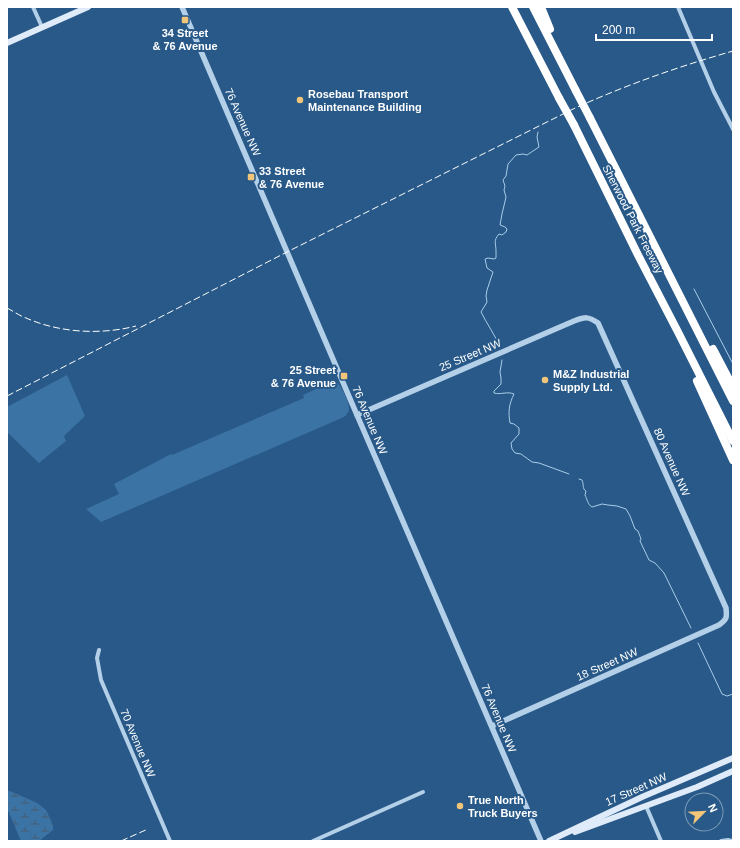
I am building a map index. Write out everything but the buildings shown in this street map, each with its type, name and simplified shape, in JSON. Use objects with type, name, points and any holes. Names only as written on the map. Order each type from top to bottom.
[{"type":"highway","name":"Sherwood Park Freeway","points":[[512,7],[574,125],[638,255],[733,441]]},
{"type":"highway","name":"Sherwood Park Freeway","points":[[533,7],[733,401]]},
{"type":"highway","points":[[541,7],[569,78]]},
{"type":"highway","points":[[655,247],[673,275],[733,387]]},
{"type":"highway","points":[[678,332],[684,353],[733,460]]},
{"type":"main road","points":[[7,43],[88,7]]},
{"type":"main road","name":"17 Street NW","points":[[550,841],[642,797],[733,758]]},
{"type":"main road","name":"17 Street NW","points":[[550,841],[697,787],[733,771]]},
{"type":"street","points":[[33,7],[42,28]]},
{"type":"street","name":"76 Avenue NW","points":[[182,7],[541,841]]},
{"type":"street","points":[[678,7],[714,92],[733,129]]},
{"type":"street","name":"25 Street NW","points":[[357,415],[574,321],[584,318],[591,319]]},
{"type":"street","name":"80 Avenue NW","points":[[591,319],[598,323],[726,608],[726,617]]},
{"type":"street","name":"18 Street NW","points":[[492,726],[719,625],[726,617]]},
{"type":"street","name":"70 Avenue NW","points":[[99,650],[97,658],[101,680],[170,841]]},
{"type":"street","points":[[313,841],[423,792]]},
{"type":"street","points":[[646,806],[661,841]]},
{"type":"street","points":[[722,841],[732,841]]},
{"type":"green space","points":[[67,375],[85,416],[64,436],[66,441],[39,463],[7,432],[7,407]]},
{"type":"green space","points":[[333,381],[340,385],[348,402],[349,411],[344,417],[101,522],[86,509],[119,494],[114,484],[171,454],[172,455],[304,398],[303,395]]},
{"type":"green space","points":[[7,790],[37,803],[46,810],[53,825],[53,830],[39,841],[21,841],[7,808]]},
{"type":"waterway","points":[[500,347],[481,312],[487,302],[487,290],[493,272],[487,268],[485,259],[496,258],[496,238],[499,234],[502,235],[506,232],[507,229],[500,225],[506,197],[503,180],[506,176],[508,164],[516,155],[527,155],[539,147],[537,137],[538,132]]},
{"type":"waterway","points":[[694,289],[733,364]]},
{"type":"waterway","points":[[502,360],[500,372],[501,384],[494,391],[494,393],[514,394],[510,405],[509,419],[510,423],[519,428],[519,434],[511,443],[512,449],[515,453],[521,454],[532,462],[539,463],[569,474]]},
{"type":"waterway","points":[[579,479],[582,480],[586,491],[585,495],[592,507],[602,504],[626,509],[635,529],[638,531],[641,539],[640,541],[649,560],[655,563],[664,573],[691,628]]},
{"type":"waterway","points":[[698,643],[722,694],[727,696],[733,694]]},
{"type":"railway","points":[[7,396],[287,252],[571,110],[650,78],[733,51]]},
{"type":"railway","points":[[7,308],[21,316],[39,323],[53,327],[81,331],[109,331],[136,326]]},
{"type":"railway","points":[[121,841],[148,829]]},
{"type":"place","name":"34 Street & 76 Avenue","points":[[185,20]]},
{"type":"place","name":"Rosebau Transport Maintenance Building","points":[[300,100]]},
{"type":"place","name":"33 Street & 76 Avenue","points":[[251,177]]},
{"type":"place","name":"25 Street & 76 Avenue","points":[[344,376]]},
{"type":"place","name":"M&Z Industrial Supply Ltd.","points":[[545,380]]},
{"type":"place","name":"True North Truck Buyers","points":[[460,806]]}]
